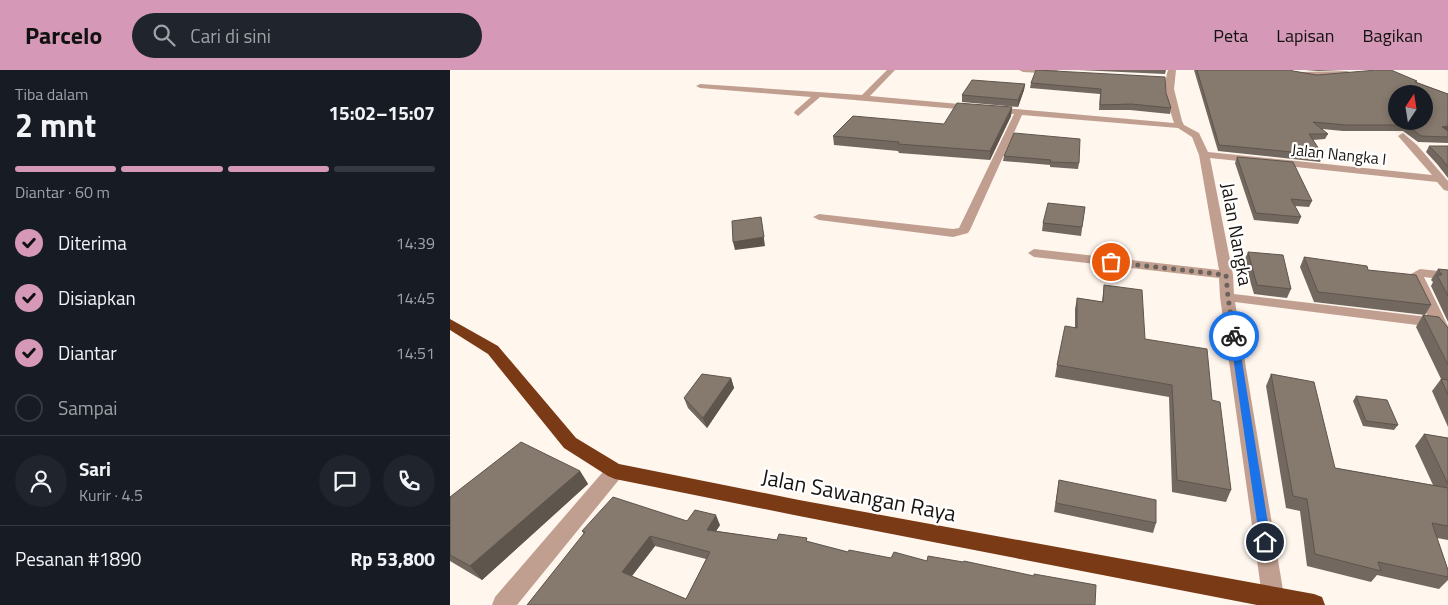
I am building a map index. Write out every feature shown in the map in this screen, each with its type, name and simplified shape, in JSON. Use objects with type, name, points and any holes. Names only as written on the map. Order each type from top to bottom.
[{"type":"highway","name":"Jalan Sawangan Raya","points":[[450,324],[493,350],[570,443],[616,471],[799,508],[1314,605]]},
{"type":"street","points":[[864,98],[891,70]]},
{"type":"street","points":[[1023,70],[1062,72]]},
{"type":"street","points":[[700,86],[864,98],[1180,126],[1174,112],[1169,79],[1172,70]]},
{"type":"street","points":[[1287,70],[1300,74],[1359,72]]},
{"type":"street","points":[[1323,70],[1332,74]]},
{"type":"street","points":[[1159,78],[1169,79]]},
{"type":"street","points":[[798,113],[818,95]]},
{"type":"street","points":[[819,217],[953,233],[964,230],[1019,112]]},
{"type":"street","name":"Jalan Nangka","points":[[1180,126],[1196,135],[1204,155],[1226,275],[1273,596]]},
{"type":"street","points":[[1403,136],[1448,188]]},
{"type":"street","points":[[1414,147],[1431,148]]},
{"type":"street","name":"Jalan Nangka I","points":[[1204,155],[1441,179]]},
{"type":"street","points":[[1034,253],[1226,275]]},
{"type":"street","points":[[1448,276],[1420,273],[1416,275],[1438,323],[1448,337]]},
{"type":"street","points":[[1228,297],[1438,323]]},
{"type":"street","points":[[503,605],[616,471]]},
{"type":"building","points":[[1036,70],[1165,77],[1166,93],[1171,108],[1131,104],[1100,105],[1101,89],[1031,83]]},
{"type":"building","points":[[1197,70],[1291,70],[1317,75],[1391,70],[1423,85],[1388,85],[1388,125],[1346,125],[1313,122],[1328,134],[1309,134],[1323,155],[1219,145]]},
{"type":"building","points":[[972,80],[1025,84],[1018,100],[962,95]]},
{"type":"building","points":[[1433,89],[1448,94],[1448,126],[1442,127],[1448,131],[1448,137],[1421,136],[1413,130],[1433,130]]},
{"type":"building","points":[[957,103],[1012,107],[990,151],[898,144],[899,142],[833,136],[853,116],[944,124]]},
{"type":"building","points":[[1014,133],[1080,139],[1079,163],[1050,162],[1051,160],[1004,156]]},
{"type":"building","points":[[1429,146],[1448,146],[1448,167],[1441,158]]},
{"type":"building","points":[[1237,157],[1293,162],[1312,201],[1291,199],[1301,217],[1256,213]]},
{"type":"building","points":[[1048,203],[1085,207],[1082,227],[1043,223]]},
{"type":"building","points":[[761,217],[764,237],[733,242],[732,221]]},
{"type":"building","points":[[1248,252],[1283,255],[1291,289],[1257,285]]},
{"type":"building","points":[[1304,257],[1367,266],[1368,270],[1416,275],[1431,305],[1318,292]]},
{"type":"building","points":[[1438,269],[1448,270],[1448,296],[1437,275],[1442,275]]},
{"type":"building","points":[[1104,285],[1142,290],[1145,339],[1207,349],[1212,400],[1220,402],[1231,490],[1177,480],[1172,385],[1057,365],[1065,326],[1077,328],[1077,298],[1103,302]]},
{"type":"building","points":[[1423,315],[1439,317],[1448,328],[1448,365]]},
{"type":"building","points":[[702,374],[731,378],[703,418],[684,398]]},
{"type":"building","points":[[1271,374],[1314,382],[1335,468],[1448,488],[1448,526],[1432,523],[1448,570],[1448,577],[1378,562],[1381,571],[1315,554],[1307,499],[1293,496]]},
{"type":"building","points":[[1441,379],[1448,380],[1448,395]]},
{"type":"building","points":[[1356,396],[1387,400],[1398,425],[1366,421]]},
{"type":"building","points":[[1424,434],[1448,438],[1448,484]]},
{"type":"building","points":[[521,442],[580,471],[470,566],[450,555],[450,497]]},
{"type":"building","points":[[1059,480],[1156,500],[1156,523],[1056,503]]},
{"type":"building","points":[[613,497],[687,521],[695,510],[716,515],[707,530],[777,540],[779,534],[807,538],[806,541],[848,552],[849,550],[891,558],[894,552],[927,561],[928,556],[964,561],[1034,576],[1034,574],[1096,585],[1095,605],[527,605],[585,532],[582,531]],"holes":[[[650,536],[710,552],[686,599],[622,572]]]},
{"type":"way so far","points":[[1111,262],[1226,275],[1234,336]]},
{"type":"route","points":[[1234,336],[1265,542]]}]
